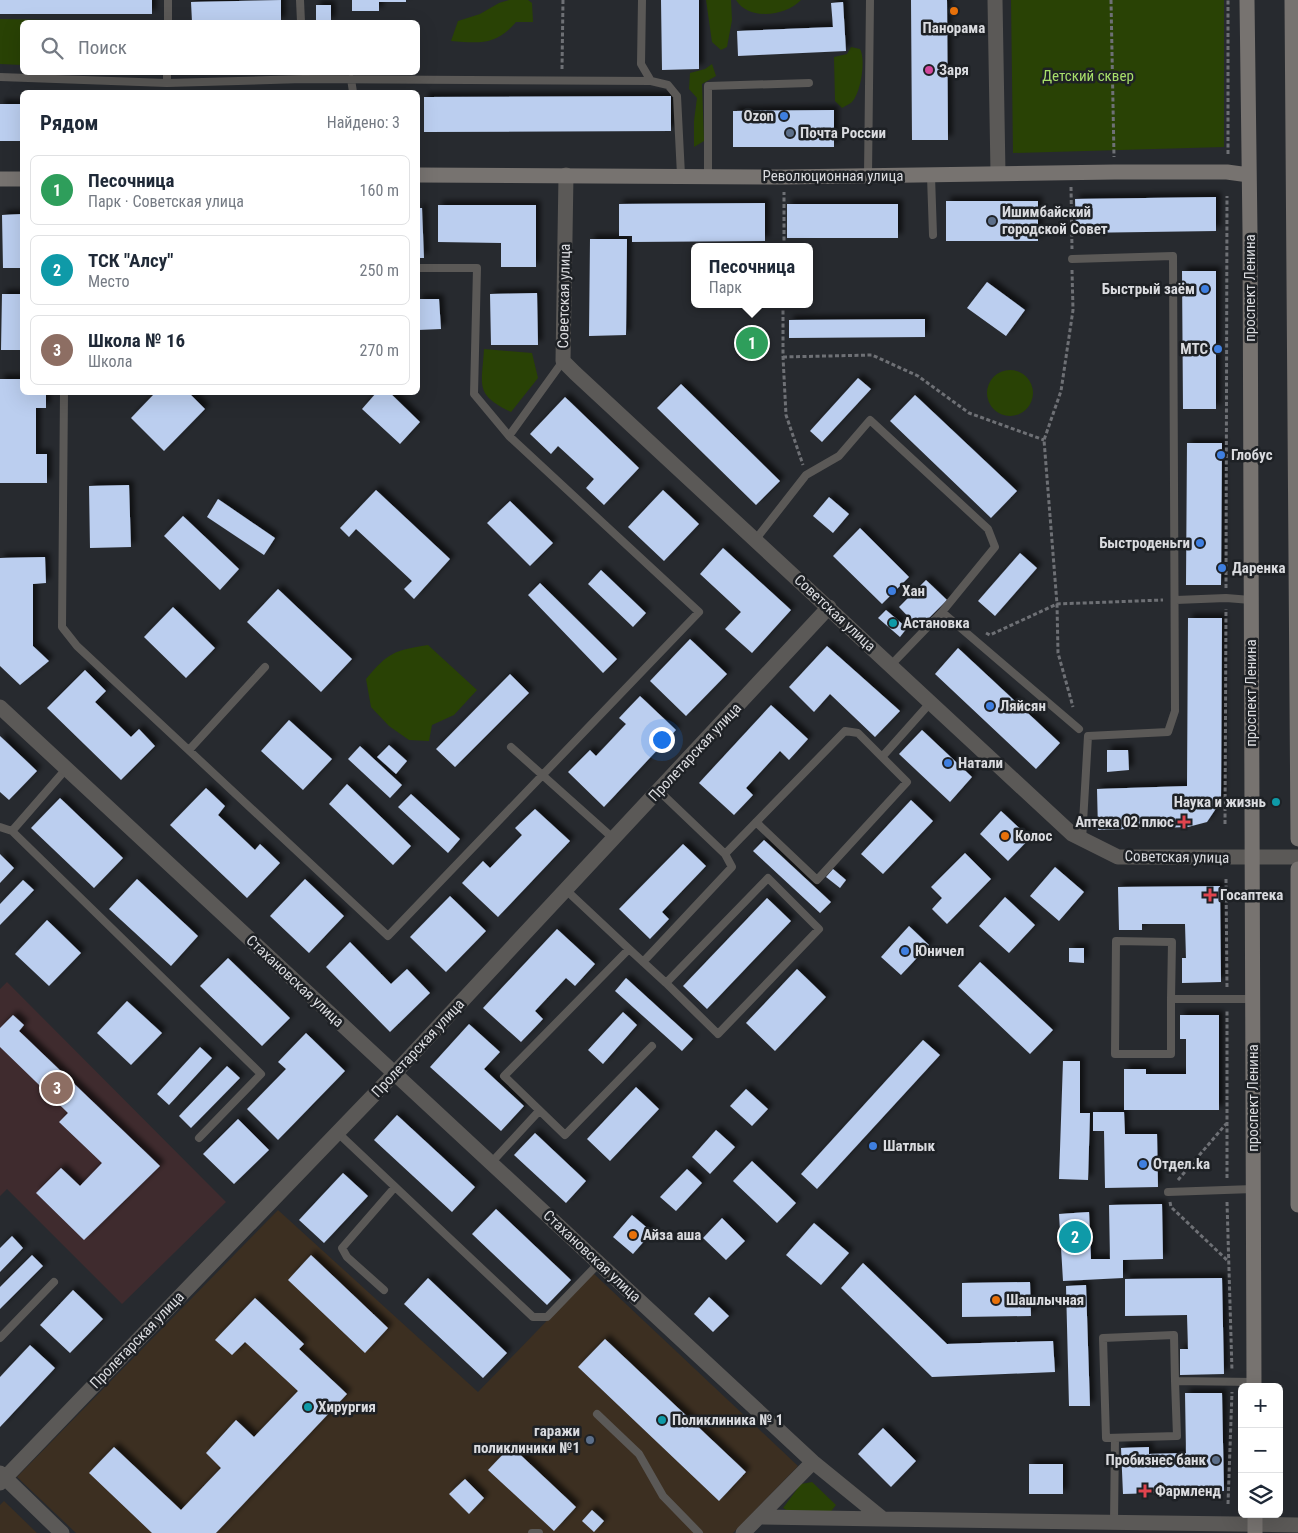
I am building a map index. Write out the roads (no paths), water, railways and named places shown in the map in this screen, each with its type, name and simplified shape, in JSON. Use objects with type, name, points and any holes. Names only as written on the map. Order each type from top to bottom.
[{"type":"street","points":[[995,0],[998,173]]},
{"type":"street","name":"проспект Ленина","points":[[1246,0],[1249,175],[1254,1383]]},
{"type":"street","points":[[1292,0],[1296,249],[1298,838]]},
{"type":"street","name":"Революционная улица","points":[[420,175],[784,177],[932,176],[998,173],[1228,172],[1249,175]]},
{"type":"street","name":"Советская улица","points":[[566,175],[563,361],[829,607],[890,666],[1072,834],[1118,857],[1298,857]]},
{"type":"street","points":[[0,179],[20,179]]},
{"type":"street","name":"Пролетарская улица","points":[[2,1478],[338,1133],[829,607]]},
{"type":"street","name":"Стахановская улица","points":[[0,707],[813,1462],[883,1519]]},
{"type":"street","points":[[1298,868],[1298,1205]]},
{"type":"street","points":[[743,1533],[813,1462]]},
{"type":"street","points":[[2,1478],[62,1533]]},
{"type":"street","points":[[759,1517],[1298,1525]]},
{"type":"lane","points":[[168,0],[168,20]]},
{"type":"lane","points":[[300,0],[301,20]]},
{"type":"lane","points":[[642,0],[642,64],[651,81]]},
{"type":"lane","points":[[868,175],[870,0]]},
{"type":"lane","points":[[167,75],[167,83]]},
{"type":"lane","points":[[0,77],[167,83],[303,76],[351,79],[651,81],[668,85],[677,96],[681,175]]},
{"type":"lane","points":[[351,79],[352,90]]},
{"type":"lane","points":[[708,176],[708,86],[809,83]]},
{"type":"lane","points":[[932,176],[933,235]]},
{"type":"lane","points":[[1072,259],[1173,256],[1175,711],[1168,732],[1088,736],[1082,840]]},
{"type":"lane","points":[[64,395],[62,627],[77,646],[388,936],[698,612],[509,436],[474,394],[477,268],[420,268]]},
{"type":"lane","points":[[509,436],[563,361]]},
{"type":"lane","points":[[756,539],[806,475],[839,456],[870,420],[988,529],[995,547],[942,612],[890,666]]},
{"type":"lane","points":[[1176,600],[1226,598],[1251,600]]},
{"type":"lane","points":[[942,612],[1079,729]]},
{"type":"lane","points":[[189,750],[266,667]]},
{"type":"lane","points":[[882,757],[931,702]]},
{"type":"lane","points":[[725,854],[756,822],[845,731],[858,733],[907,782],[817,880],[756,822]]},
{"type":"lane","points":[[511,747],[614,839]]},
{"type":"lane","points":[[12,831],[66,769]]},
{"type":"lane","points":[[643,962],[732,867],[725,854],[659,791]]},
{"type":"lane","points":[[0,827],[12,831],[261,1074],[199,1138]]},
{"type":"lane","points":[[566,890],[718,1034],[820,929],[768,878],[666,983]]},
{"type":"lane","points":[[1116,941],[1172,942],[1171,999],[1170,1054],[1115,1054],[1116,941]]},
{"type":"lane","points":[[629,949],[504,1076],[565,1135],[652,1046]]},
{"type":"lane","points":[[1171,999],[1252,999]]},
{"type":"lane","points":[[491,1163],[539,1111]]},
{"type":"lane","points":[[338,1133],[533,1317],[547,1317],[600,1263]]},
{"type":"lane","points":[[384,1290],[347,1257],[342,1248],[395,1187]]},
{"type":"lane","points":[[1168,1192],[1254,1189]]},
{"type":"lane","points":[[0,1338],[54,1282]]},
{"type":"lane","points":[[1174,1335],[1175,1381],[1177,1436],[1106,1438],[1103,1338],[1174,1335]]},
{"type":"lane","points":[[1175,1381],[1238,1383]]},
{"type":"lane","points":[[597,1414],[639,1454],[663,1496],[699,1533]]},
{"type":"lane","points":[[1114,1522],[1115,1438]]},
{"type":"lane","points":[[532,1533],[539,1533]]},
{"type":"place","name":"Панорама","points":[[954,11]]},
{"type":"place","name":"Заря","points":[[929,70]]},
{"type":"place","name":"Ozon","points":[[784,116]]},
{"type":"place","name":"Почта России","points":[[790,133]]},
{"type":"place","name":"Ишимбайский городской Совет","points":[[992,221]]},
{"type":"place","name":"Быстрый заём","points":[[1205,289]]},
{"type":"place","name":"Песочница","points":[[752,343]]},
{"type":"place","name":"МТС","points":[[1218,349]]},
{"type":"place","name":"Глобус","points":[[1221,455]]},
{"type":"place","name":"Быстроденьги","points":[[1200,543]]},
{"type":"place","name":"Даренка","points":[[1222,568]]},
{"type":"place","name":"Хан","points":[[892,591]]},
{"type":"place","name":"Астановка","points":[[893,623]]},
{"type":"place","name":"Ляйсян","points":[[990,706]]},
{"type":"place","name":"Натали","points":[[948,763]]},
{"type":"place","name":"Наука и жизнь","points":[[1276,802]]},
{"type":"place","name":"Аптека 02 плюс","points":[[1184,822]]},
{"type":"place","name":"Колос","points":[[1005,836]]},
{"type":"place","name":"Госаптека","points":[[1210,895]]},
{"type":"place","name":"Юничел","points":[[905,951]]},
{"type":"place","name":"Школа № 16","points":[[57,1088]]},
{"type":"place","name":"Шатлык","points":[[873,1146]]},
{"type":"place","name":"Отдел.ka","points":[[1143,1164]]},
{"type":"place","name":"Айза аша","points":[[633,1235]]},
{"type":"place","name":"ТСК \"Алсу\"","points":[[1075,1237]]},
{"type":"place","name":"Шашлычная","points":[[996,1300]]},
{"type":"place","name":"Хирургия","points":[[308,1407]]},
{"type":"place","name":"Поликлиника № 1","points":[[662,1420]]},
{"type":"place","name":"гаражи поликлиники №1","points":[[590,1440]]},
{"type":"place","name":"Пробизнес банк","points":[[1216,1460]]},
{"type":"place","name":"Фармленд","points":[[1145,1491]]},
{"type":"park label","name":"Детский сквер","points":[[1088,76]]}]
